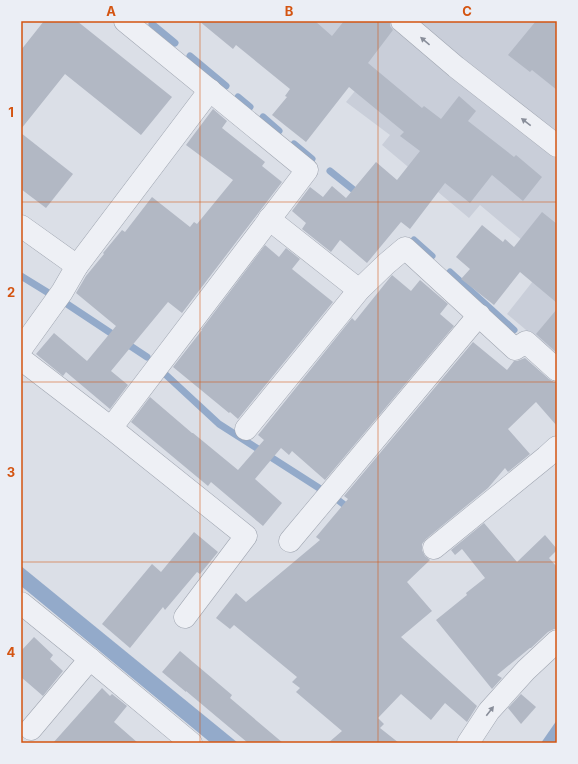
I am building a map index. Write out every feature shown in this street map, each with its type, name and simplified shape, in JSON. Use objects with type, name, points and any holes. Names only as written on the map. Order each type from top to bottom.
[{"type":"street","points":[[111,428],[307,170],[125,21]]},
{"type":"street","points":[[402,21],[456,67],[557,146]]},
{"type":"street","points":[[21,349],[62,292],[77,266],[210,90]]},
{"type":"street","points":[[269,219],[359,290]]},
{"type":"street","points":[[21,226],[77,266]]},
{"type":"street","points":[[246,429],[359,290],[405,248],[515,349],[526,342],[557,370]]},
{"type":"street","points":[[290,540],[479,315]]},
{"type":"street","points":[[21,358],[246,536],[185,617]]},
{"type":"street","points":[[434,548],[557,447]]},
{"type":"street","points":[[24,612],[90,659],[191,743]]},
{"type":"street","points":[[468,743],[489,711],[526,670],[557,641]]},
{"type":"street","points":[[31,729],[90,659]]},
{"type":"shaded area","points":[[267,21],[393,21],[557,154],[557,356],[507,314],[548,262],[480,205],[469,218],[382,145],[390,135],[346,102],[355,91]]},
{"type":"shaded area","points":[[413,21],[557,21],[557,138]]},
{"type":"water","points":[[21,566],[238,743],[211,743],[21,586]]},
{"type":"water","points":[[557,720],[557,743],[541,743]]},
{"type":"building","points":[[44,21],[77,21],[172,97],[141,135],[65,74],[21,129],[21,50]]},
{"type":"building","points":[[199,21],[315,21],[332,36],[344,21],[390,21],[390,26],[393,30],[368,63],[422,108],[424,106],[441,119],[459,96],[476,111],[468,121],[514,157],[516,155],[542,177],[523,201],[492,175],[470,203],[445,183],[410,229],[401,222],[367,263],[340,240],[331,252],[302,229],[306,223],[292,211],[310,187],[323,197],[332,186],[346,198],[376,162],[397,180],[420,151],[400,136],[404,132],[349,87],[306,142],[272,115],[287,97],[285,96],[290,89],[236,45],[233,49]]},
{"type":"building","points":[[536,21],[557,21],[557,90],[532,70],[530,72],[508,55]]},
{"type":"building","points":[[213,109],[227,121],[222,128],[265,162],[262,166],[282,182],[182,313],[168,302],[111,371],[128,385],[110,409],[66,372],[63,376],[36,354],[54,333],[87,361],[116,326],[76,293],[86,276],[104,254],[103,253],[122,230],[125,232],[152,197],[190,227],[194,222],[197,224],[233,180],[186,145]]},
{"type":"building","points":[[21,133],[73,174],[46,208],[21,189]]},
{"type":"building","points":[[542,212],[557,224],[557,303],[520,272],[494,305],[461,279],[470,269],[456,257],[482,225],[503,242],[505,239],[514,247]]},
{"type":"building","points":[[265,245],[279,257],[286,248],[300,259],[292,269],[333,302],[238,419],[173,367]]},
{"type":"building","points":[[392,275],[411,291],[420,280],[448,304],[440,314],[454,326],[325,480],[292,451],[289,455],[281,448],[255,479],[282,503],[263,526],[211,482],[208,486],[131,422],[150,397],[238,470],[264,440],[258,435],[352,318],[355,321]]},
{"type":"building","points":[[557,309],[557,353],[536,334]]},
{"type":"building","points":[[473,342],[507,370],[514,361],[525,358],[549,379],[557,382],[557,426],[536,402],[508,429],[530,454],[508,472],[505,468],[488,488],[426,539],[422,544],[422,550],[425,556],[430,560],[407,582],[432,611],[401,637],[477,706],[467,722],[445,703],[431,720],[401,694],[378,718],[384,724],[380,728],[399,743],[328,743],[342,731],[296,692],[300,688],[292,682],[297,677],[234,625],[230,629],[216,618],[236,593],[246,602],[320,540],[316,537],[348,499],[344,496]]},
{"type":"building","points":[[484,523],[517,562],[545,535],[557,549],[549,558],[557,567],[557,629],[548,632],[531,648],[497,675],[502,678],[492,689],[436,620],[485,578],[462,549],[455,555],[451,550]]},
{"type":"building","points":[[194,532],[218,552],[200,574],[197,572],[165,610],[163,607],[130,648],[102,624],[152,564],[161,572]]},
{"type":"building","points":[[34,637],[53,655],[50,659],[63,671],[43,696],[21,677],[21,651]]},
{"type":"building","points":[[180,651],[232,695],[230,698],[283,743],[248,743],[162,672]]},
{"type":"building","points":[[102,688],[110,696],[112,694],[127,706],[114,722],[138,743],[53,743]]},
{"type":"building","points":[[521,694],[536,707],[521,724],[508,708]]},
{"type":"waterway","points":[[152,24],[175,43]]},
{"type":"waterway","points":[[190,56],[226,86]]},
{"type":"waterway","points":[[238,97],[250,107]]},
{"type":"waterway","points":[[263,117],[279,131]]},
{"type":"waterway","points":[[294,144],[312,159]]},
{"type":"waterway","points":[[330,171],[360,195]]},
{"type":"waterway","points":[[414,240],[432,256]]},
{"type":"waterway","points":[[450,272],[514,330]]},
{"type":"waterway","points":[[21,276],[47,292]]},
{"type":"waterway","points":[[67,304],[147,357]]},
{"type":"waterway","points":[[165,374],[219,424],[319,488]]},
{"type":"waterway","points":[[338,500],[351,510]]}]
